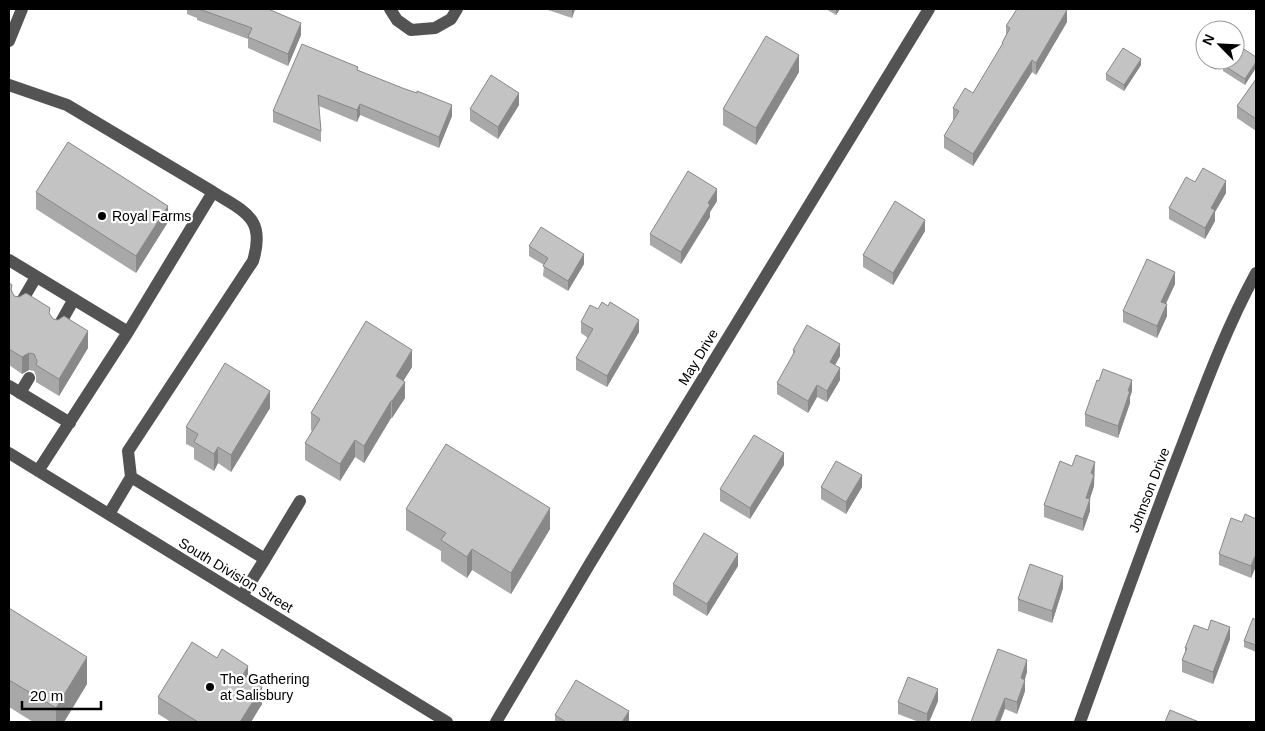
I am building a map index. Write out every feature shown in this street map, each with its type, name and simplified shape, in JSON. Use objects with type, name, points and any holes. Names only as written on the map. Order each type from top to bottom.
[{"type":"street","points":[[9,41],[22,9]]},
{"type":"street","points":[[390,9],[396,20],[412,30],[435,28],[451,19],[456,9]]},
{"type":"street","name":"May Drive","points":[[496,722],[589,564],[929,9]]},
{"type":"street","points":[[9,85],[67,106],[248,214],[256,228],[257,247],[253,261],[128,451],[131,477],[109,514]]},
{"type":"street","points":[[38,471],[128,332],[213,192]]},
{"type":"street","points":[[9,260],[128,332]]},
{"type":"street","name":"Johnson Drive","points":[[1080,722],[1138,559],[1216,357],[1256,273]]},
{"type":"street","points":[[19,306],[36,276]]},
{"type":"street","points":[[57,329],[74,300]]},
{"type":"street","points":[[20,393],[29,378]]},
{"type":"street","points":[[9,386],[70,423]]},
{"type":"street","name":"South Division Street","points":[[9,453],[448,722]]},
{"type":"street","points":[[131,477],[265,558]]},
{"type":"street","points":[[242,596],[300,501]]},
{"type":"building","points":[[199,9],[268,9],[301,23],[288,54],[248,37],[252,28]]},
{"type":"building","points":[[1017,9],[1067,10],[1036,63],[1032,60],[973,154],[944,136],[959,111],[953,108],[965,88],[973,93],[1003,43],[1010,28],[1006,26]]},
{"type":"building","points":[[766,36],[799,55],[756,128],[723,109]]},
{"type":"building","points":[[302,44],[358,67],[357,70],[452,105],[439,137],[360,104],[357,110],[318,95],[321,131],[273,111]]},
{"type":"building","points":[[1123,48],[1141,59],[1124,85],[1106,74]]},
{"type":"building","points":[[1245,50],[1256,57],[1256,62],[1245,79],[1231,70],[1245,70]]},
{"type":"building","points":[[491,75],[519,93],[498,127],[470,109]]},
{"type":"building","points":[[1256,79],[1256,119],[1237,106]]},
{"type":"building","name":"Royal Farms","points":[[68,142],[168,206],[136,256],[36,192]]},
{"type":"building","points":[[1203,168],[1226,181],[1211,208],[1215,210],[1205,228],[1169,208],[1186,177],[1195,182]]},
{"type":"building","points":[[688,171],[717,189],[708,203],[710,205],[681,252],[650,234]]},
{"type":"building","points":[[895,201],[925,220],[893,273],[863,255]]},
{"type":"building","points":[[541,227],[584,254],[568,281],[543,266],[548,258],[529,246]]},
{"type":"building","points":[[1147,259],[1175,272],[1161,302],[1167,304],[1157,326],[1123,311]]},
{"type":"building","points":[[9,283],[12,285],[11,290],[14,296],[19,297],[26,293],[50,308],[49,313],[53,319],[58,320],[64,316],[88,331],[59,379],[36,365],[37,361],[34,354],[29,353],[22,357],[9,349]]},
{"type":"building","points":[[602,302],[608,306],[610,302],[639,320],[607,376],[576,358],[593,329],[581,322],[590,305],[598,309]]},
{"type":"building","points":[[366,321],[412,350],[396,376],[405,382],[391,401],[364,446],[355,440],[340,464],[305,443],[320,419],[311,413]]},
{"type":"building","points":[[807,325],[840,344],[830,362],[840,368],[827,391],[817,385],[808,401],[777,383]]},
{"type":"building","points":[[225,363],[270,391],[231,455],[218,447],[214,454],[194,442],[198,434],[186,427]]},
{"type":"building","points":[[1103,369],[1132,380],[1118,426],[1085,414]]},
{"type":"building","points":[[754,435],[784,453],[750,508],[720,489]]},
{"type":"building","points":[[446,444],[550,508],[511,573],[472,549],[467,557],[441,540],[446,533],[406,509]]},
{"type":"building","points":[[1076,455],[1095,462],[1091,473],[1094,475],[1086,498],[1090,499],[1083,519],[1044,505],[1060,461],[1072,466]]},
{"type":"building","points":[[836,461],[862,475],[846,502],[821,487]]},
{"type":"building","points":[[1245,514],[1256,519],[1256,554],[1251,566],[1219,554],[1231,518],[1242,522]]},
{"type":"building","points":[[704,533],[738,554],[707,604],[673,584]]},
{"type":"building","points":[[1030,564],[1063,576],[1052,611],[1018,599]]},
{"type":"building","points":[[9,608],[87,657],[56,708],[9,680]]},
{"type":"building","points":[[1253,618],[1256,620],[1256,645],[1244,641]]},
{"type":"building","points":[[1211,620],[1230,627],[1213,672],[1182,660],[1194,625],[1208,630]]},
{"type":"building","name":"The Gathering at Salisbury","points":[[192,642],[217,658],[222,649],[248,666],[243,675],[262,687],[240,722],[198,722],[158,697]]},
{"type":"building","points":[[998,649],[1027,660],[1021,678],[1025,680],[1017,702],[1005,698],[995,722],[971,722]]},
{"type":"building","points":[[908,677],[938,689],[927,714],[898,702]]},
{"type":"building","points":[[576,680],[629,711],[622,722],[566,722],[555,715]]},
{"type":"building","points":[[1170,710],[1199,722],[1165,722]]},
{"type":"place","name":"Royal Farms","points":[[102,216]]},
{"type":"place","name":"The Gathering at Salisbury","points":[[210,687]]}]
